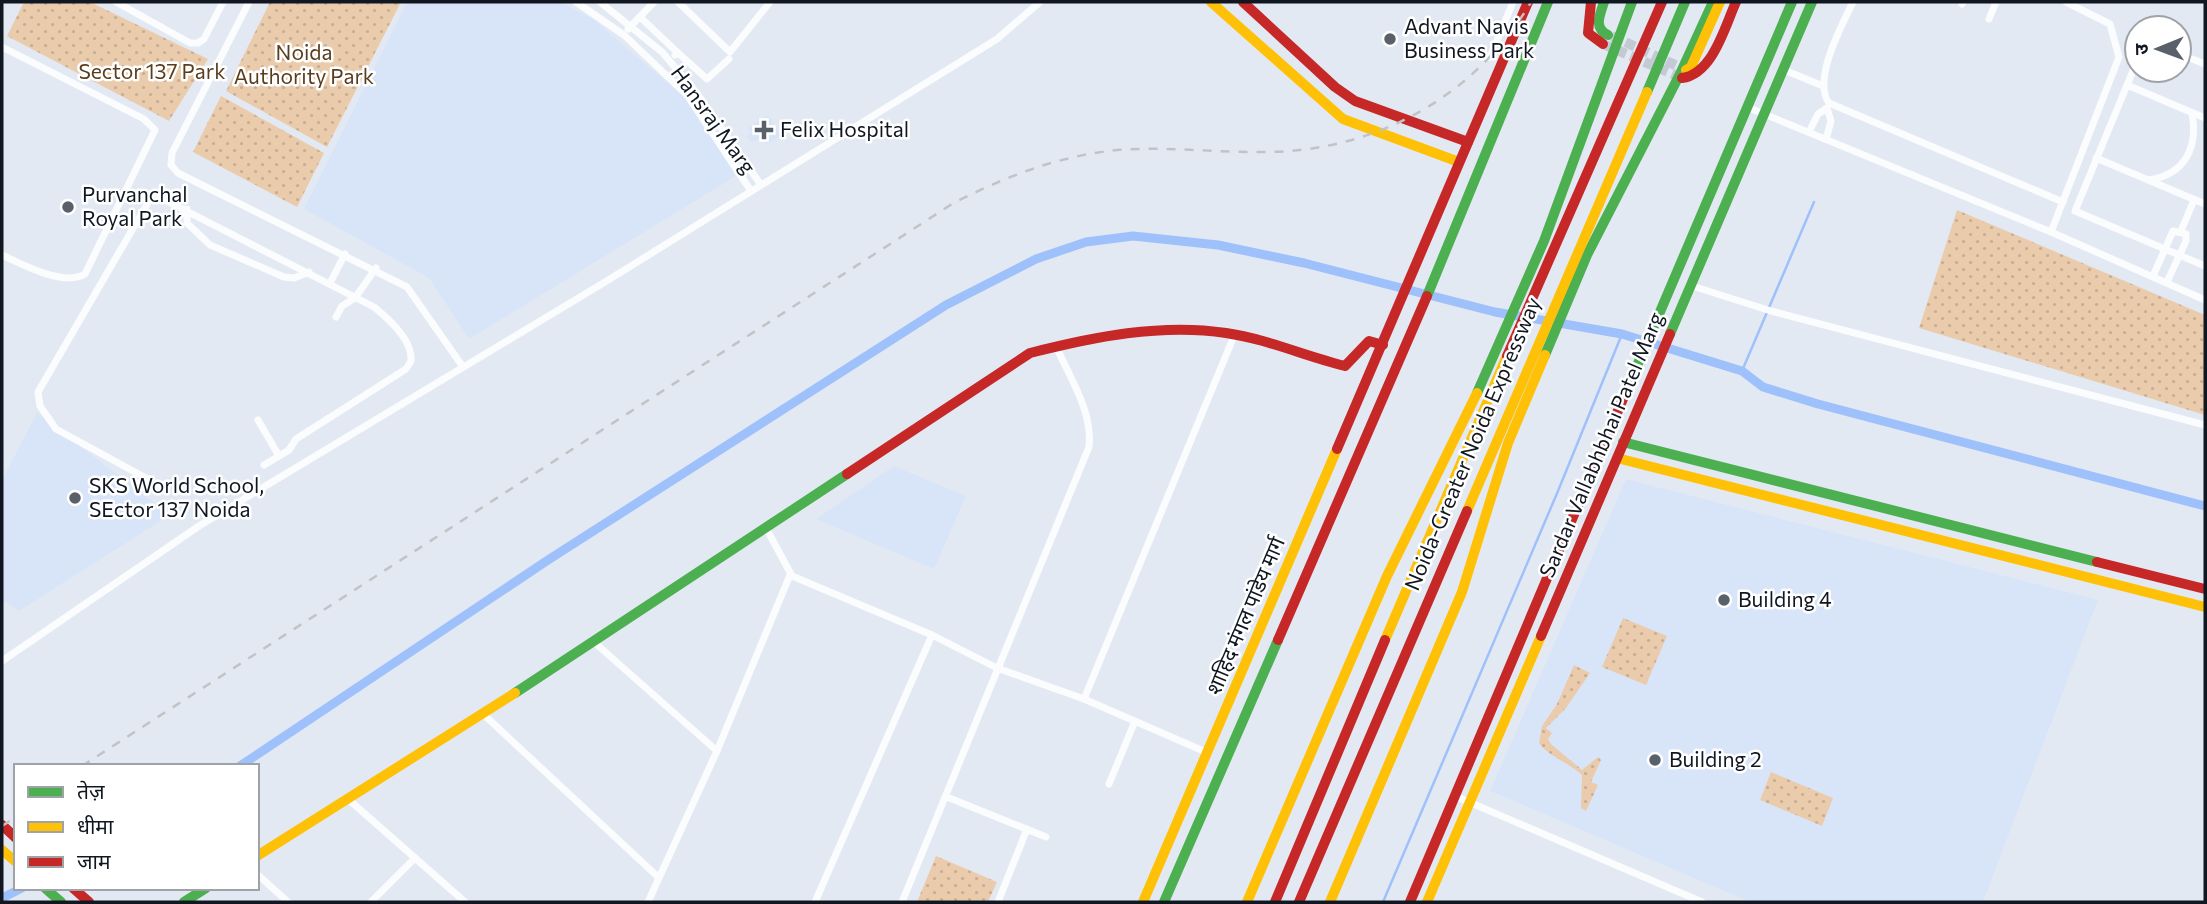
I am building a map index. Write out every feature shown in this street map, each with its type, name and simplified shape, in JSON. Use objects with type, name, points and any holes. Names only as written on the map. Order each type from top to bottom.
[{"type":"main road","points":[[1211,2],[1343,119],[1458,162]]},
{"type":"main road","points":[[1243,2],[1335,87],[1355,101],[1468,142]]},
{"type":"main road","name":"शाहिद मंगल पांडेय मार्ग","points":[[1143,902],[1528,2]]},
{"type":"main road","points":[[1164,902],[1407,344],[1548,2]]},
{"type":"main road","points":[[1591,2],[1588,33],[1606,39],[1598,23],[1604,2]]},
{"type":"main road","points":[[1247,902],[1387,576],[1440,476],[1544,241],[1632,2]]},
{"type":"main road","name":"Noida-Greater Noida Expressway","points":[[1275,902],[1496,380],[1662,2]]},
{"type":"main road","name":"Noida-Greater Noida Expressway","points":[[1298,902],[1685,2]]},
{"type":"main road","points":[[1330,902],[1462,592],[1508,443],[1587,255],[1680,74],[1713,2]]},
{"type":"main road","points":[[1720,2],[1691,67],[1684,74],[1689,79],[1701,73],[1736,2]]},
{"type":"main road","name":"Sardar Vallabhbhai Patel Marg","points":[[1410,902],[1792,2]]},
{"type":"main road","name":"Sardar Vallabhbhai Patel Marg","points":[[1427,902],[1811,2]]},
{"type":"main road","points":[[259,855],[594,642],[1030,353],[1080,339],[1153,331],[1211,331],[1345,366],[1369,341],[1384,341]]},
{"type":"main road","points":[[1623,442],[2205,589]]},
{"type":"main road","points":[[1617,458],[2205,607]]},
{"type":"main road","points":[[1334,459],[1352,468]]},
{"type":"main road","points":[[47,890],[61,902]]},
{"type":"main road","points":[[184,902],[203,890]]},
{"type":"street","points":[[116,2],[190,43],[198,43],[204,39],[223,2]]},
{"type":"street","points":[[249,2],[172,153],[171,166],[178,173],[376,268],[413,291],[464,367]]},
{"type":"street","name":"Hansraj Marg","points":[[576,2],[624,35],[687,95],[751,191]]},
{"type":"street","name":"Hansraj Marg","points":[[600,2],[670,61],[696,92],[761,185]]},
{"type":"street","points":[[624,35],[654,2]]},
{"type":"street","points":[[678,2],[730,52],[770,2]]},
{"type":"street","points":[[2,661],[199,526],[464,367],[997,39],[1040,2]]},
{"type":"street","points":[[1490,57],[1513,2]]},
{"type":"street","points":[[1825,139],[1831,121],[1823,86],[1825,70],[1853,2]]},
{"type":"street","points":[[1989,19],[1996,2]]},
{"type":"street","points":[[2052,232],[2119,53],[2110,24],[2066,2]]},
{"type":"street","points":[[640,17],[708,80],[729,59]]},
{"type":"street","points":[[2,47],[144,119],[155,130],[85,274],[76,278],[44,274],[2,255]]},
{"type":"street","points":[[670,61],[677,52]]},
{"type":"street","points":[[1782,69],[1823,86]]},
{"type":"street","points":[[2205,118],[2127,85],[2075,211],[2205,267]]},
{"type":"street","points":[[1828,106],[2063,202]]},
{"type":"street","points":[[1810,132],[1818,114],[1828,106]]},
{"type":"street","points":[[1747,107],[2052,232],[2205,300]]},
{"type":"street","points":[[2149,180],[2162,178],[2181,168],[2187,159],[2195,130],[2192,113]]},
{"type":"street","points":[[2096,158],[2205,204]]},
{"type":"street","points":[[166,489],[56,429],[40,406],[38,392],[152,194],[187,209],[355,298],[390,320],[410,350],[411,361],[405,369],[291,442],[283,453],[264,465]]},
{"type":"street","points":[[2181,231],[2194,200]]},
{"type":"street","points":[[187,209],[187,223],[210,245],[284,278],[294,278],[309,272]]},
{"type":"street","points":[[2153,276],[2173,231],[2181,231],[2186,234],[2186,240],[2167,282]]},
{"type":"street","points":[[330,283],[345,254]]},
{"type":"street","points":[[335,317],[342,306],[355,298],[376,268]]},
{"type":"street","points":[[1688,288],[2205,425]]},
{"type":"street","points":[[1084,699],[1234,336]]},
{"type":"street","points":[[902,902],[1089,447],[1091,434],[1084,408],[1056,346]]},
{"type":"street","points":[[258,420],[294,468]]},
{"type":"street","points":[[766,528],[790,575],[932,635],[997,668],[1084,699],[1208,753]]},
{"type":"street","points":[[648,902],[657,876],[717,751],[790,575]]},
{"type":"street","points":[[815,902],[932,635]]},
{"type":"street","points":[[594,642],[717,751]]},
{"type":"street","points":[[482,713],[657,876]]},
{"type":"street","points":[[1110,784],[1135,722]]},
{"type":"street","points":[[1455,796],[1682,898],[1702,902]]},
{"type":"street","points":[[947,797],[1046,838]]},
{"type":"street","points":[[348,799],[465,902]]},
{"type":"street","points":[[998,902],[1027,829]]},
{"type":"street","points":[[371,902],[415,858]]},
{"type":"street","points":[[259,876],[288,902]]},
{"type":"shaded area","points":[[407,2],[561,2],[593,19],[690,102],[736,176],[469,339],[429,278],[304,209]]},
{"type":"shaded area","name":"Felix Hospital","points":[[768,115],[781,135],[767,144],[763,139],[750,142],[747,136],[751,133],[748,128]]},
{"type":"shaded area","name":"SKS World School, SEctor 137 Noida","points":[[37,413],[170,515],[19,611],[2,600],[2,480]]},
{"type":"shaded area","points":[[894,466],[966,496],[934,569],[816,519]]},
{"type":"shaded area","points":[[1626,479],[2098,600],[1983,902],[1750,902],[1490,791]]},
{"type":"green space","name":"Sector 137 Park","points":[[24,2],[90,2],[208,59],[169,121],[7,36]]},
{"type":"green space","name":"Noida Authority Park","points":[[270,2],[401,2],[327,147],[226,91]]},
{"type":"green space","points":[[221,96],[324,153],[297,207],[193,152]]},
{"type":"green space","points":[[1957,210],[2205,315],[2205,415],[1919,328]]},
{"type":"green space","points":[[1623,618],[1667,636],[1646,685],[1602,667]]},
{"type":"green space","points":[[1574,665],[1590,673],[1566,708],[1546,728],[1552,733],[1548,739],[1551,744],[1582,770],[1598,757],[1601,760],[1591,782],[1598,785],[1586,811],[1581,808],[1582,775],[1539,743],[1542,726],[1557,704]]},
{"type":"green space","points":[[1771,772],[1833,798],[1822,826],[1760,800]]},
{"type":"green space","points":[[936,856],[997,882],[988,902],[917,902]]},
{"type":"waterway","points":[[1742,371],[1814,202]]},
{"type":"waterway","points":[[243,764],[548,560],[946,305],[1036,259],[1086,242],[1133,236],[1218,245],[1304,263],[1495,312],[1622,334],[1742,371],[1763,387],[1818,404],[2205,506]]},
{"type":"waterway","points":[[1383,902],[1622,334]]},
{"type":"waterway","points":[[2,898],[18,890]]},
{"type":"tunnel","points":[[1612,36],[1686,70]]},
{"type":"tunnel","points":[[1603,44],[1682,78]]},
{"type":"railway","points":[[85,764],[952,204],[1032,169],[1095,153],[1136,149],[1266,152],[1307,149],[1346,142],[1419,112],[1452,91],[1508,36],[1531,2]]},
{"type":"railway","points":[[2,826],[14,818]]},
{"type":"traffic: fast","points":[[1427,296],[1548,2]]},
{"type":"traffic: fast","points":[[1604,2],[1599,25],[1608,35]]},
{"type":"traffic: fast","points":[[1477,393],[1544,241],[1632,2]]},
{"type":"traffic: fast","points":[[1647,92],[1685,2]]},
{"type":"traffic: fast","points":[[1545,355],[1587,255],[1680,74],[1713,2]]},
{"type":"traffic: fast","points":[[1628,387],[1792,2]]},
{"type":"traffic: fast","points":[[1670,334],[1812,2]]},
{"type":"traffic: fast","points":[[1623,442],[2097,562]]},
{"type":"traffic: fast","points":[[515,693],[847,474]]},
{"type":"traffic: fast","points":[[1164,902],[1278,640]]},
{"type":"traffic: fast","points":[[47,890],[61,902]]},
{"type":"traffic: fast","points":[[184,902],[203,890]]},
{"type":"traffic: slow","points":[[1211,2],[1343,119],[1459,162]]},
{"type":"traffic: slow","points":[[1686,70],[1691,67],[1720,2]]},
{"type":"traffic: slow","points":[[1467,511],[1647,92]]},
{"type":"traffic: slow","points":[[1330,902],[1462,592],[1508,443],[1545,355]]},
{"type":"traffic: slow","points":[[1385,640],[1507,356]]},
{"type":"traffic: slow","points":[[1247,902],[1387,576],[1477,393]]},
{"type":"traffic: slow","points":[[1143,902],[1337,449]]},
{"type":"traffic: slow","points":[[1617,458],[2205,607]]},
{"type":"traffic: slow","points":[[1427,902],[1541,636]]},
{"type":"traffic: slow","points":[[259,855],[515,693]]},
{"type":"traffic: slow","points":[[2,850],[14,860]]},
{"type":"traffic: jam","points":[[1243,2],[1335,87],[1355,101],[1468,142]]},
{"type":"traffic: jam","points":[[1337,449],[1528,2]]},
{"type":"traffic: jam","points":[[1591,2],[1588,33],[1603,44]]},
{"type":"traffic: jam","points":[[1507,356],[1662,2]]},
{"type":"traffic: jam","points":[[1682,78],[1693,75],[1710,59],[1736,2]]},
{"type":"traffic: jam","points":[[1278,640],[1427,296]]},
{"type":"traffic: jam","points":[[847,474],[1030,353],[1054,347],[1127,333],[1202,330],[1256,339],[1345,366],[1369,341],[1383,345]]},
{"type":"traffic: jam","points":[[1541,636],[1670,334]]},
{"type":"traffic: jam","points":[[1410,902],[1628,387]]},
{"type":"traffic: jam","points":[[1299,902],[1467,511]]},
{"type":"traffic: jam","points":[[2097,562],[2205,589]]},
{"type":"traffic: jam","points":[[1275,902],[1385,640]]},
{"type":"traffic: jam","points":[[2,825],[14,836]]},
{"type":"traffic: jam","points":[[75,890],[89,902]]},
{"type":"place","name":"Advant Navis Business Park","points":[[1390,39]]},
{"type":"place","name":"Felix Hospital","points":[[764,130]]},
{"type":"place","name":"Purvanchal Royal Park","points":[[68,207]]},
{"type":"place","name":"SKS World School, SEctor 137 Noida","points":[[75,498]]},
{"type":"place","name":"Building 4","points":[[1724,600]]},
{"type":"place","name":"Building 2","points":[[1655,760]]}]
